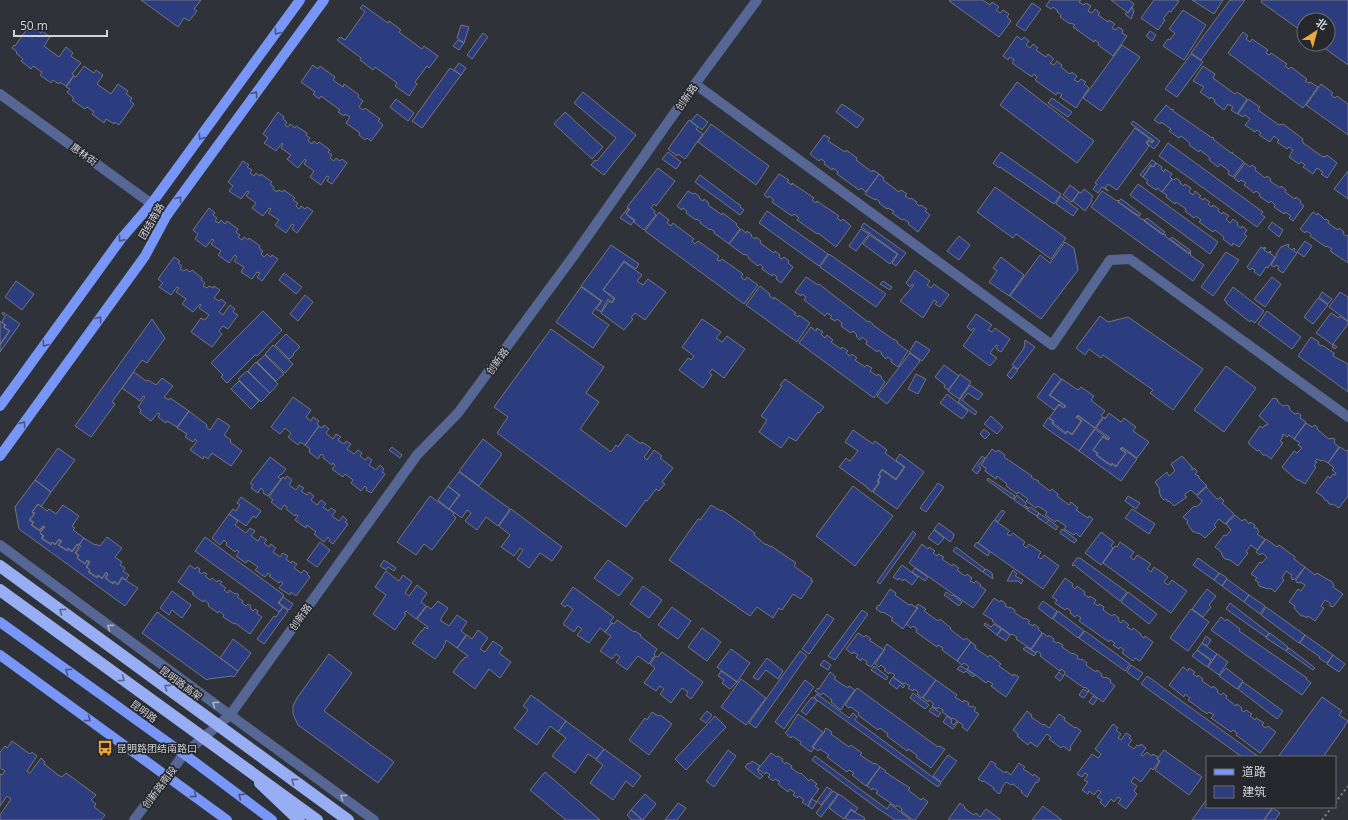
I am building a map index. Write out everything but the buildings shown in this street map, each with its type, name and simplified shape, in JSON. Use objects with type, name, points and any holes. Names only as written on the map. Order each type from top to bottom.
[{"type":"highway","name":"昆明路高架","points":[[0,566],[348,820]]},
{"type":"highway","points":[[0,590],[317,820]]},
{"type":"highway","points":[[229,756],[299,820]]},
{"type":"main road","name":"团结南路","points":[[0,406],[121,239],[152,203],[300,0]]},
{"type":"main road","name":"团结南路","points":[[0,456],[145,256],[167,215],[324,0]]},
{"type":"main road","name":"昆明路","points":[[0,622],[184,754],[272,820]]},
{"type":"main road","points":[[0,655],[227,820]]},
{"type":"street","name":"创新路","points":[[184,754],[230,715],[417,455],[458,413],[468,400],[571,260],[695,84],[757,0]]},
{"type":"street","points":[[695,84],[1052,345],[1110,260],[1130,259],[1348,417]]},
{"type":"street","name":"惠林街","points":[[0,94],[167,215]]},
{"type":"street","points":[[0,545],[374,820]]},
{"type":"street","name":"创新路南段","points":[[134,820],[184,754]]},
{"type":"path","points":[[1336,802],[1348,786]]},
{"type":"path","points":[[1322,820],[1331,808]]},
{"type":"place","name":"昆明路团结南路口","points":[[105,748]]}]
